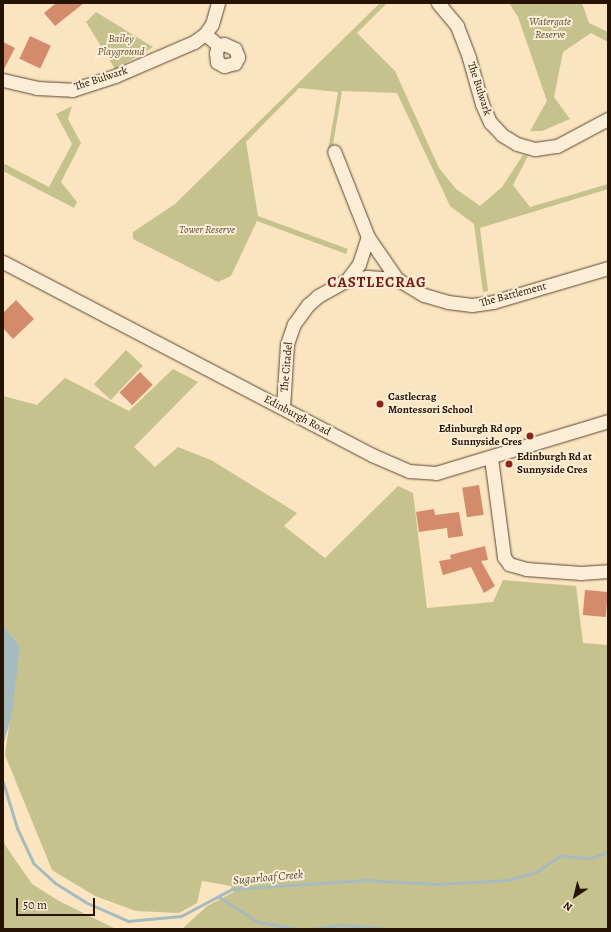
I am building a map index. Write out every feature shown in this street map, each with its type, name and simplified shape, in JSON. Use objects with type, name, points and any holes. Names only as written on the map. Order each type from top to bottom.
[{"type":"street","points":[[218,3],[212,24],[205,34],[218,45]]},
{"type":"street","name":"The Bulwark","points":[[438,3],[457,26],[469,58],[482,104],[490,122],[502,135],[517,144],[535,149],[557,146],[608,120]]},
{"type":"street","name":"The Bulwark","points":[[3,80],[37,88],[72,90],[116,76],[194,42],[205,34]]},
{"type":"street","points":[[334,151],[372,243]]},
{"type":"street","name":"The Battlement","points":[[372,243],[397,280]]},
{"type":"street","name":"The Citadel","points":[[283,408],[287,344],[294,324],[318,296],[347,280],[372,243]]},
{"type":"street","name":"Edinburgh Road","points":[[3,262],[390,464],[409,471],[436,473],[491,458],[608,421]]},
{"type":"street","name":"The Battlement","points":[[347,280],[367,277],[397,280],[424,295],[448,302],[472,305],[493,302],[608,268]]},
{"type":"street","points":[[491,458],[504,557],[509,564],[526,569],[581,573],[608,571]]},
{"type":"green space","name":"Tower Reserve","points":[[380,3],[387,3],[357,33],[395,71],[439,168],[456,189],[480,206],[502,187],[523,155],[528,156],[513,185],[530,207],[608,184],[608,189],[480,228],[488,291],[483,292],[474,224],[450,206],[397,93],[342,91],[332,151],[328,150],[338,92],[299,88],[246,142],[258,216],[348,249],[346,254],[257,221],[231,276],[218,282],[133,239],[133,232],[175,204]]},
{"type":"green space","name":"Watergate Reserve","points":[[509,3],[582,3],[589,23],[608,32],[608,42],[591,33],[563,52],[554,97],[570,119],[542,131],[530,131],[547,101],[518,17]]},
{"type":"green space","name":"Bailey Playground","points":[[96,12],[153,47],[115,69],[86,22]]},
{"type":"green space","points":[[72,106],[68,119],[81,143],[61,182],[77,202],[74,208],[3,171],[3,163],[49,187],[72,144],[56,114]]},
{"type":"green space","points":[[126,350],[143,366],[111,400],[94,384]]},
{"type":"green space","points":[[173,369],[198,382],[134,447],[155,467],[178,447],[211,460],[297,513],[284,526],[325,558],[398,486],[413,493],[427,608],[493,602],[503,580],[576,586],[583,643],[608,645],[608,929],[182,929],[207,906],[234,892],[231,886],[202,881],[197,903],[179,913],[136,911],[95,896],[52,870],[5,755],[20,646],[3,625],[3,396],[37,405],[65,378],[129,411]]},
{"type":"green space","points":[[3,838],[5,845],[32,884],[59,901],[116,929],[3,929]]},
{"type":"shaded area","points":[[3,625],[20,646],[12,714],[3,746]]},
{"type":"building","points":[[56,3],[84,3],[55,26],[44,13]]},
{"type":"building","points":[[30,36],[51,46],[40,68],[19,59]]},
{"type":"building","points":[[3,42],[15,48],[3,71]]},
{"type":"building","points":[[16,300],[34,319],[13,339],[3,328],[3,313]]},
{"type":"building","points":[[140,372],[153,385],[132,405],[119,393]]},
{"type":"building","points":[[479,485],[484,515],[467,517],[462,488]]},
{"type":"building","points":[[434,509],[435,515],[459,512],[463,536],[448,538],[447,528],[419,532],[416,512]]},
{"type":"building","points":[[485,546],[488,560],[481,561],[495,586],[484,593],[471,567],[443,575],[439,561],[451,559],[450,555]]},
{"type":"building","points":[[585,590],[608,592],[606,617],[583,615]]},
{"type":"waterway","name":"Sugarloaf Creek","points":[[3,782],[17,828],[33,863],[55,883],[85,902],[128,921],[181,916],[232,889],[365,880],[438,884],[508,880],[536,872],[560,856],[591,858],[608,852]]},
{"type":"waterway","points":[[219,897],[258,922],[298,929]]},
{"type":"waterway","points":[[311,929],[340,925],[391,929]]},
{"type":"place","name":"Castlecrag Montessori School","points":[[380,404]]},
{"type":"place","name":"Edinburgh Rd opp Sunnyside Cres","points":[[530,436]]},
{"type":"place","name":"Edinburgh Rd at Sunnyside Cres","points":[[509,464]]},
{"type":"district","name":"CASTLECRAG","points":[[377,283]]}]
